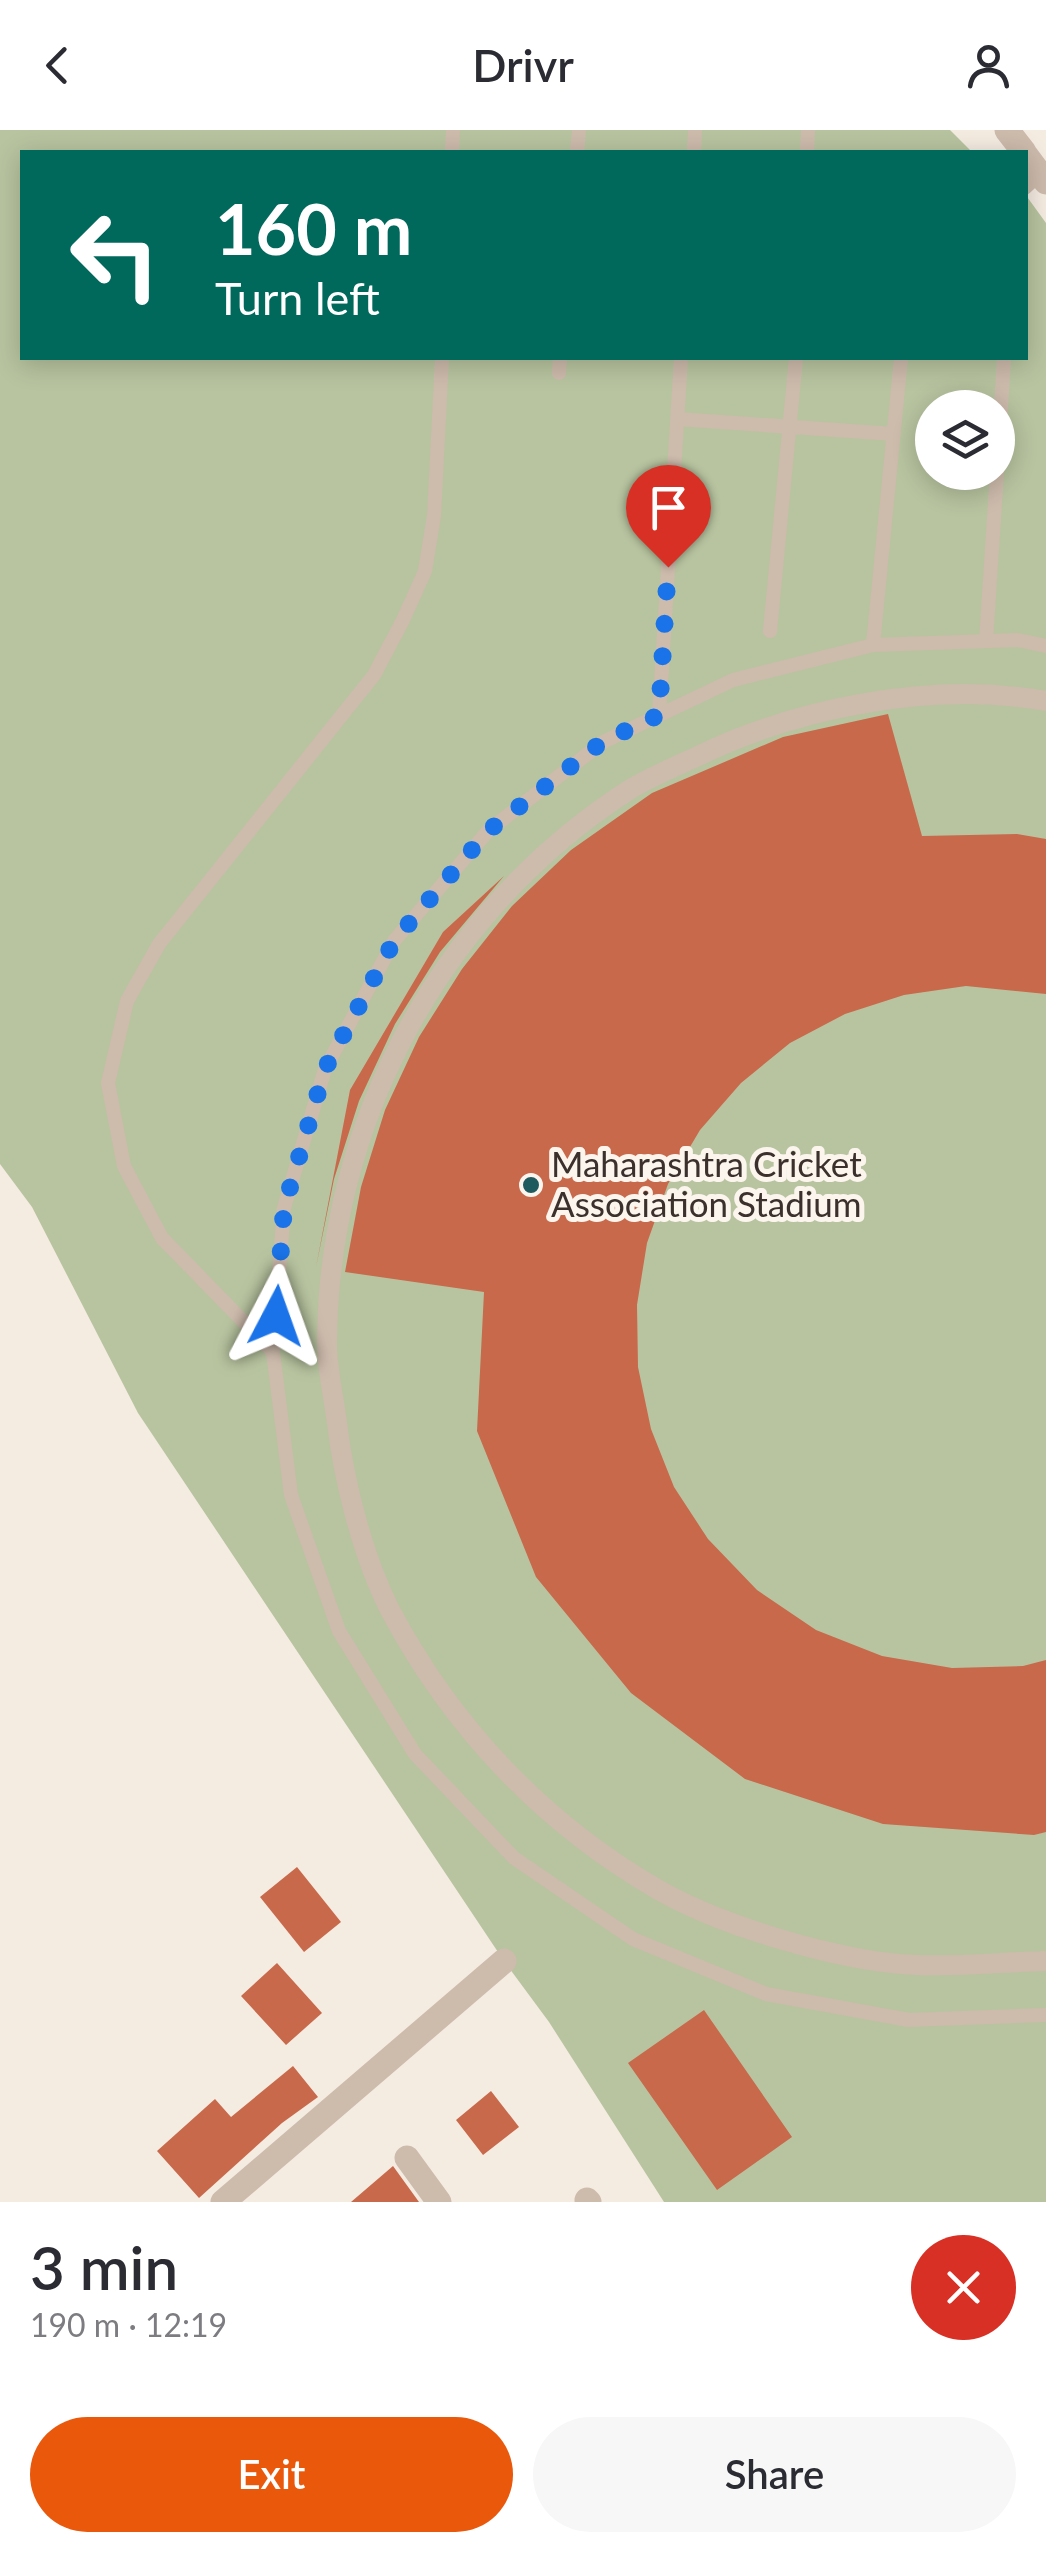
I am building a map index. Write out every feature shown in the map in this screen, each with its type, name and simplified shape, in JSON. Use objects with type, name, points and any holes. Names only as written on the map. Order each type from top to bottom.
[{"type":"street","points":[[1046,701],[1013,695],[880,699],[751,730],[631,789],[525,870],[439,972],[376,1090],[338,1217],[327,1350],[344,1482],[388,1607],[458,1720],[550,1816],[659,1891],[782,1942],[913,1965],[1046,1961]]},
{"type":"street","points":[[223,2202],[504,1962]]},
{"type":"street","points":[[406,2158],[439,2202]]},
{"type":"lane","points":[[272,1352],[162,1238],[124,1166],[108,1083],[126,1002],[159,944],[374,675],[403,620],[425,571],[434,516],[442,360]]},
{"type":"lane","points":[[659,715],[681,360]]},
{"type":"lane","points":[[770,631],[796,360]]},
{"type":"lane","points":[[874,645],[901,360]]},
{"type":"lane","points":[[1002,390],[1004,360]]},
{"type":"lane","points":[[677,419],[894,434]]},
{"type":"lane","points":[[986,641],[995,490]]},
{"type":"lane","points":[[1046,646],[986,641],[874,645],[733,680],[602,742],[488,831],[394,941],[325,1069],[284,1208],[272,1352],[292,1495],[340,1631],[415,1754],[514,1858],[634,1939],[766,1994],[909,2020],[1046,2015]]},
{"type":"green space","name":"Maharashtra Cricket Association Stadium","points":[[0,130],[950,130],[970,150],[20,150],[20,360],[1028,360],[1028,198],[1046,223],[1046,2202],[664,2202],[549,2022],[504,1961],[138,1413],[32,1207],[0,1164]]},
{"type":"building","points":[[888,714],[922,836],[1017,834],[1046,839],[1046,994],[966,986],[904,995],[845,1014],[790,1043],[741,1083],[700,1130],[668,1184],[647,1243],[637,1305],[638,1367],[651,1429],[674,1487],[708,1539],[757,1590],[816,1630],[882,1656],[952,1668],[1023,1666],[1046,1660],[1046,1832],[1034,1835],[883,1824],[745,1779],[631,1693],[536,1577],[477,1431],[484,1292],[345,1272],[361,1187],[385,1110],[419,1037],[462,969],[512,906],[571,850],[652,793],[783,737]]},
{"type":"building","points":[[504,876],[440,952],[395,1024],[359,1101],[334,1179],[316,1267],[350,1090],[443,932]]},
{"type":"building","points":[[297,1867],[341,1922],[304,1952],[260,1897]]},
{"type":"building","points":[[277,1963],[322,2013],[286,2045],[241,1996]]},
{"type":"building","points":[[704,2010],[792,2137],[717,2190],[628,2063]]},
{"type":"building","points":[[293,2066],[318,2097],[282,2123],[199,2198],[157,2151],[215,2099],[231,2117]]},
{"type":"building","points":[[491,2091],[519,2127],[483,2155],[456,2120]]},
{"type":"building","points":[[393,2166],[419,2202],[351,2202]]},
{"type":"place","name":"Maharashtra Cricket Association Stadium","points":[[531,1185]]},
{"type":"route","points":[[276,1316],[284,1208],[325,1069],[394,941],[488,831],[602,742],[659,715],[668,567]]}]
